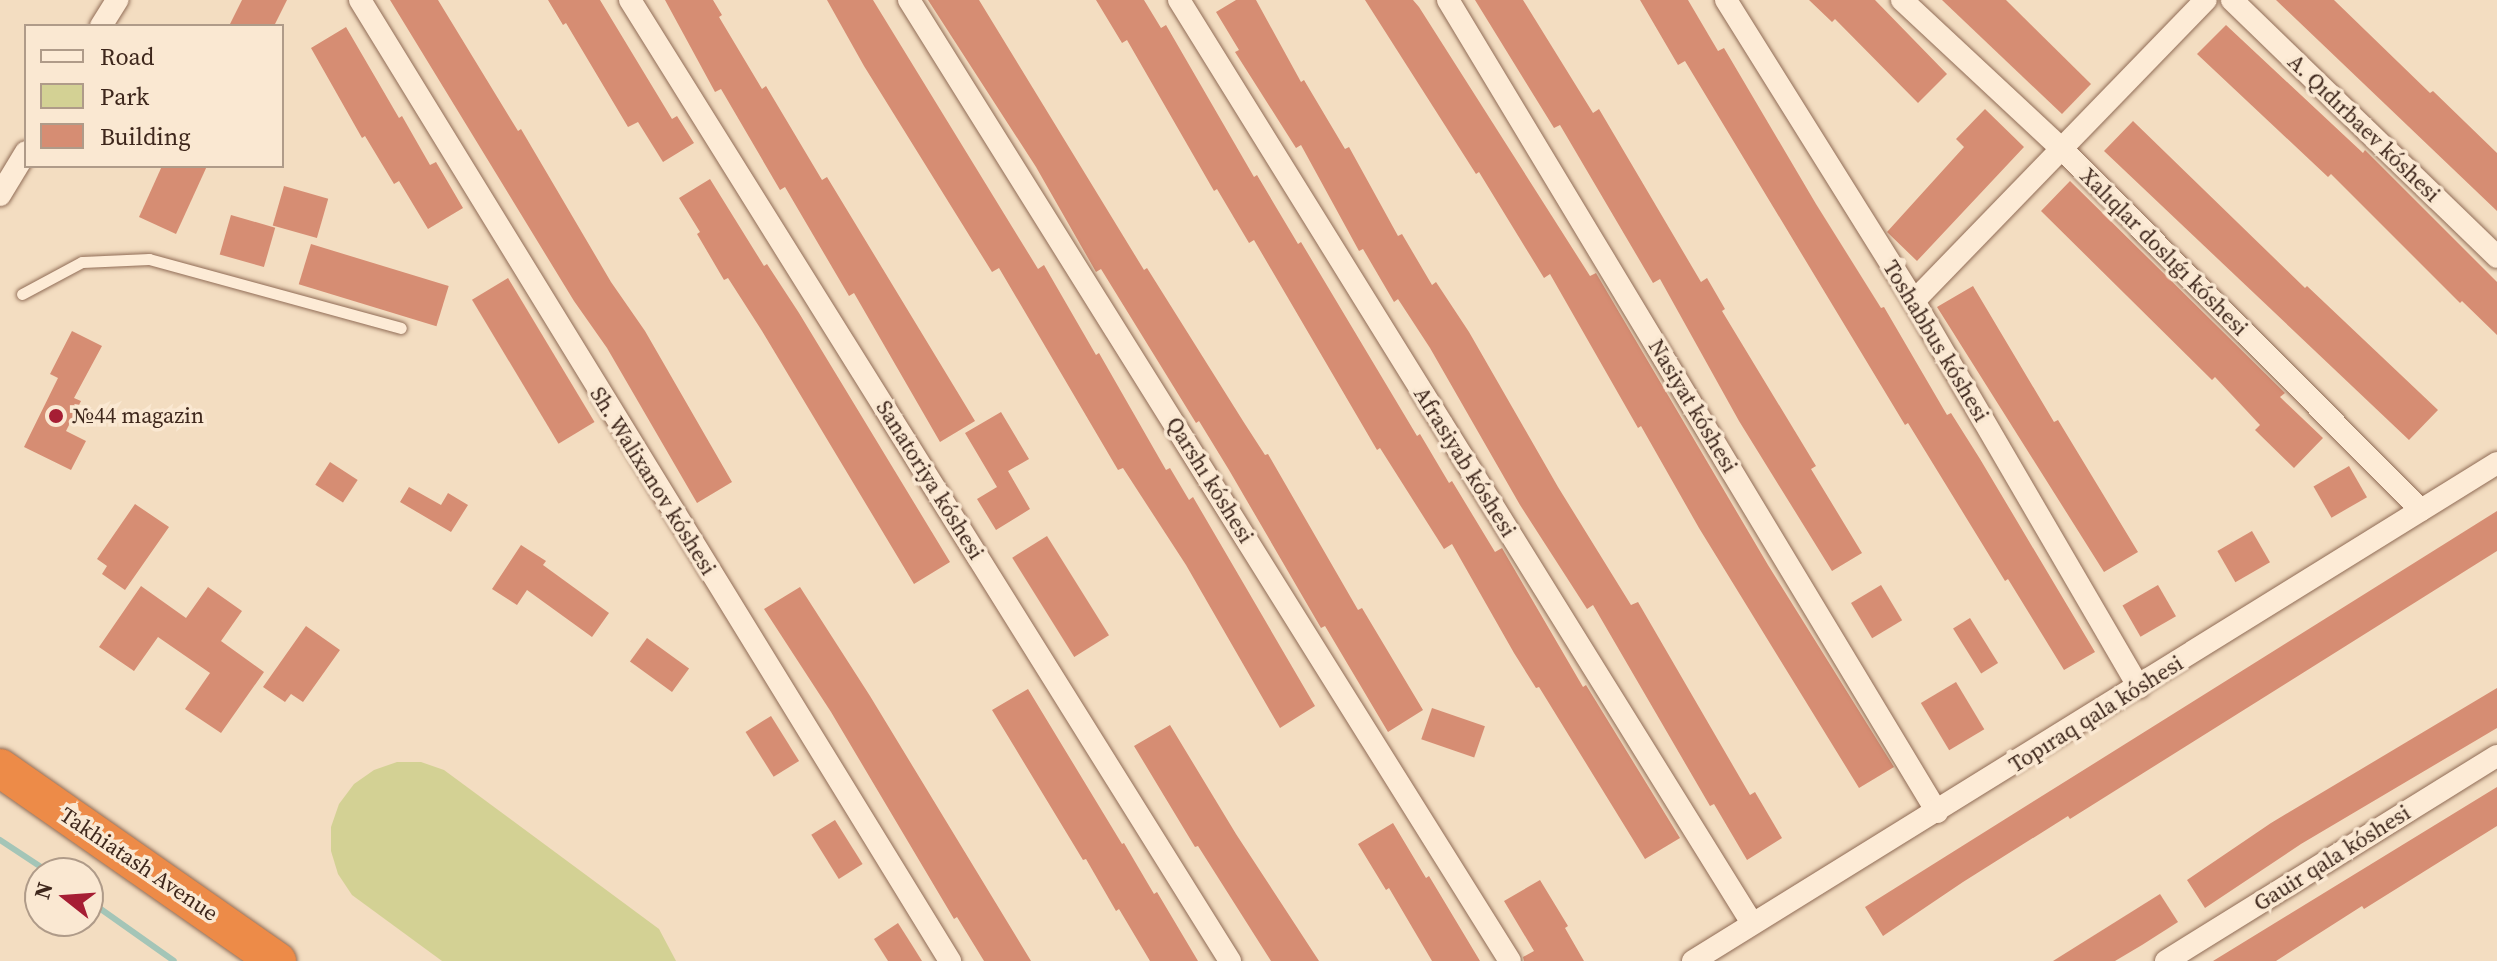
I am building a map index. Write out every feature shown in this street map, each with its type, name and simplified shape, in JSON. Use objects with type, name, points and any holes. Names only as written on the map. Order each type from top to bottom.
[{"type":"highway","name":"Takhiatash Avenue","points":[[0,768],[277,961]]},
{"type":"street","points":[[102,24],[117,0]]},
{"type":"street","name":"Sh. Walixanov kóshesi","points":[[360,0],[950,961]]},
{"type":"street","name":"Sanatoriya kóshesi","points":[[630,0],[1230,961]]},
{"type":"street","name":"Qarshı kóshesi","points":[[909,0],[1510,961]]},
{"type":"street","name":"Afrasiyab kóshesi","points":[[1179,0],[1752,923]]},
{"type":"street","name":"Nasiyat kóshesi","points":[[1448,0],[1937,812]]},
{"type":"street","name":"Toshabbus kóshesi","points":[[1726,0],[1914,301],[2139,687]]},
{"type":"street","name":"Xalıqlar doslıǵı kóshesi","points":[[1902,0],[2062,149],[2421,510]]},
{"type":"street","points":[[1914,301],[2206,0]]},
{"type":"street","name":"A. Qıdırbaev kóshesi","points":[[2232,0],[2497,257]]},
{"type":"street","points":[[0,195],[24,155]]},
{"type":"street","name":"Topıraq qala kóshesi","points":[[1693,961],[2497,463]]},
{"type":"street","name":"Gauir qala kóshesi","points":[[2166,961],[2497,756]]},
{"type":"lane","points":[[22,294],[82,262],[149,259],[401,328]]},
{"type":"green space","points":[[397,762],[421,762],[444,770],[659,929],[676,961],[442,961],[352,895],[338,874],[331,851],[331,827],[339,804],[354,784],[374,770]]},
{"type":"building","points":[[242,0],[287,0],[275,24],[230,24]]},
{"type":"building","points":[[390,0],[438,0],[518,131],[521,129],[611,282],[645,331],[732,482],[697,503],[607,348],[574,301]]},
{"type":"building","points":[[548,0],[600,0],[672,119],[677,116],[694,143],[663,162],[638,122],[628,127],[566,23],[563,25]]},
{"type":"building","points":[[665,0],[713,0],[722,15],[719,17],[762,89],[766,86],[822,180],[827,177],[975,421],[940,442],[854,293],[849,296],[785,187],[780,190],[721,89],[715,92]]},
{"type":"building","points":[[827,0],[873,0],[1038,269],[1044,265],[1096,355],[1099,353],[1166,470],[1170,468],[1189,500],[1193,497],[1315,706],[1280,728],[1186,565],[1123,468],[1118,470],[999,268],[992,272],[864,66]]},
{"type":"building","points":[[928,0],[979,0],[1144,270],[1147,268],[1265,455],[1268,454],[1358,610],[1362,608],[1423,710],[1388,732],[1325,626],[1321,628],[1199,421],[1196,423],[1101,269],[1096,272],[1036,167]]},
{"type":"building","points":[[1096,0],[1144,0],[1161,28],[1166,25],[1254,177],[1257,175],[1298,244],[1301,242],[1417,436],[1420,434],[1449,483],[1452,481],[1495,552],[1502,548],[1583,687],[1586,685],[1680,838],[1645,859],[1539,687],[1536,688],[1514,653],[1452,544],[1444,549],[1380,448],[1377,450],[1254,240],[1249,243],[1217,189],[1214,191],[1127,40],[1122,43]]},
{"type":"building","points":[[1236,0],[1256,0],[1301,82],[1304,80],[1345,149],[1349,147],[1398,236],[1402,234],[1432,285],[1436,282],[1469,332],[1558,487],[1631,605],[1638,602],[1750,795],[1755,792],[1782,838],[1747,860],[1714,804],[1710,806],[1593,605],[1587,609],[1520,505],[1430,348],[1398,299],[1394,302],[1363,249],[1359,251],[1301,145],[1296,148],[1235,52],[1239,50],[1216,12]]},
{"type":"building","points":[[1365,0],[1413,0],[1419,7],[1590,276],[1596,273],[1768,565],[1894,767],[1859,788],[1699,528],[1641,426],[1638,428],[1550,274],[1544,278],[1479,172],[1476,174]]},
{"type":"building","points":[[1475,0],[1523,0],[1593,113],[1599,109],[1701,282],[1707,278],[1725,309],[1722,311],[1816,466],[1811,469],[1862,553],[1832,571],[1739,421],[1660,279],[1653,283],[1560,125],[1554,128]]},
{"type":"building","points":[[1640,0],[1688,0],[1718,51],[1724,48],[1816,204],[1881,308],[1884,307],[1947,415],[1951,413],[1980,459],[2095,652],[2064,670],[1908,423],[1905,425],[1685,61],[1678,65]]},
{"type":"building","points":[[1809,0],[1875,0],[1947,74],[1918,103],[1835,19],[1832,22]]},
{"type":"building","points":[[1942,0],[2006,0],[2091,84],[2062,114]]},
{"type":"building","points":[[2276,0],[2334,0],[2430,93],[2433,91],[2497,153],[2497,211]]},
{"type":"building","points":[[2226,25],[2363,153],[2365,150],[2497,282],[2497,335],[2462,301],[2460,303],[2331,174],[2328,177],[2197,54]]},
{"type":"building","points":[[346,27],[399,118],[402,116],[430,165],[436,162],[463,208],[428,229],[399,181],[394,184],[365,136],[362,138],[311,48]]},
{"type":"building","points":[[1985,109],[2024,147],[1917,261],[1887,232],[1964,147],[1956,139]]},
{"type":"building","points":[[2133,121],[2305,288],[2307,286],[2438,410],[2409,440],[2104,151]]},
{"type":"building","points":[[161,168],[206,168],[176,234],[139,217]]},
{"type":"building","points":[[710,179],[764,266],[767,264],[799,313],[950,562],[914,584],[762,331],[728,278],[724,280],[697,234],[700,232],[679,198]]},
{"type":"building","points":[[2070,181],[2285,393],[2280,397],[2323,438],[2294,468],[2255,430],[2260,425],[2215,377],[2212,380],[2041,211]]},
{"type":"building","points":[[284,186],[328,199],[317,238],[273,225]]},
{"type":"building","points":[[231,215],[275,228],[264,267],[220,254]]},
{"type":"building","points":[[311,244],[449,286],[436,326],[299,284]]},
{"type":"building","points":[[508,278],[595,422],[559,444],[472,300]]},
{"type":"building","points":[[1973,286],[2054,422],[2058,420],[2138,552],[2104,572],[1937,307]]},
{"type":"building","points":[[72,331],[102,346],[74,398],[81,401],[66,431],[86,441],[71,470],[24,447],[58,378],[50,374]]},
{"type":"building","points":[[1001,412],[1029,459],[1008,471],[1030,509],[996,530],[977,499],[997,487],[965,433]]},
{"type":"building","points":[[330,462],[358,480],[343,503],[315,485]]},
{"type":"building","points":[[2349,466],[2367,497],[2331,518],[2313,486]]},
{"type":"building","points":[[409,487],[441,505],[448,493],[468,505],[451,532],[400,502]]},
{"type":"building","points":[[135,504],[169,527],[125,590],[102,574],[107,566],[97,559]]},
{"type":"building","points":[[2497,511],[2497,551],[2070,819],[2068,816],[1883,936],[1865,907]]},
{"type":"building","points":[[2252,531],[2270,562],[2235,582],[2217,551]]},
{"type":"building","points":[[1047,536],[1109,635],[1074,657],[1012,558]]},
{"type":"building","points":[[521,545],[546,561],[543,565],[609,613],[592,637],[527,590],[517,605],[492,589]]},
{"type":"building","points":[[1881,585],[1902,620],[1872,638],[1851,603]]},
{"type":"building","points":[[2158,585],[2176,616],[2140,637],[2122,606]]},
{"type":"building","points":[[141,586],[186,618],[208,587],[242,611],[221,641],[264,672],[221,733],[185,709],[210,673],[158,637],[134,671],[99,647]]},
{"type":"building","points":[[800,587],[1031,961],[984,961],[957,917],[954,919],[831,712],[764,609]]},
{"type":"building","points":[[1970,618],[1998,663],[1981,674],[1953,629]]},
{"type":"building","points":[[306,626],[340,650],[303,702],[291,694],[285,702],[263,687]]},
{"type":"building","points":[[647,638],[689,669],[672,692],[630,661]]},
{"type":"building","points":[[1956,682],[1984,729],[1949,750],[1921,703]]},
{"type":"building","points":[[2497,688],[2497,728],[2301,844],[2205,908],[2187,880],[2271,823]]},
{"type":"building","points":[[1028,689],[1122,844],[1154,894],[1157,892],[1198,961],[1150,961],[1086,859],[1083,860],[992,710]]},
{"type":"building","points":[[1432,708],[1485,726],[1474,757],[1421,739]]},
{"type":"building","points":[[771,716],[799,761],[774,777],[746,732]]},
{"type":"building","points":[[1170,725],[1319,961],[1271,961],[1198,846],[1195,847],[1134,746]]},
{"type":"building","points":[[2497,787],[2497,826],[2364,909],[2362,906],[2276,961],[2213,961]]},
{"type":"building","points":[[835,820],[863,864],[839,879],[811,835]]},
{"type":"building","points":[[1393,823],[1480,961],[1432,961],[1389,888],[1386,890],[1358,844]]},
{"type":"building","points":[[1540,880],[1568,926],[1565,928],[1584,961],[1524,961],[1523,957],[1534,951],[1504,901]]},
{"type":"building","points":[[2160,894],[2178,922],[2142,945],[2115,961],[2053,961]]},
{"type":"building","points":[[898,923],[922,961],[888,961],[874,939]]},
{"type":"waterway","points":[[0,840],[26,857]]},
{"type":"waterway","points":[[104,911],[174,961]]},
{"type":"place","name":"№44 magazin","points":[[56,416]]}]
